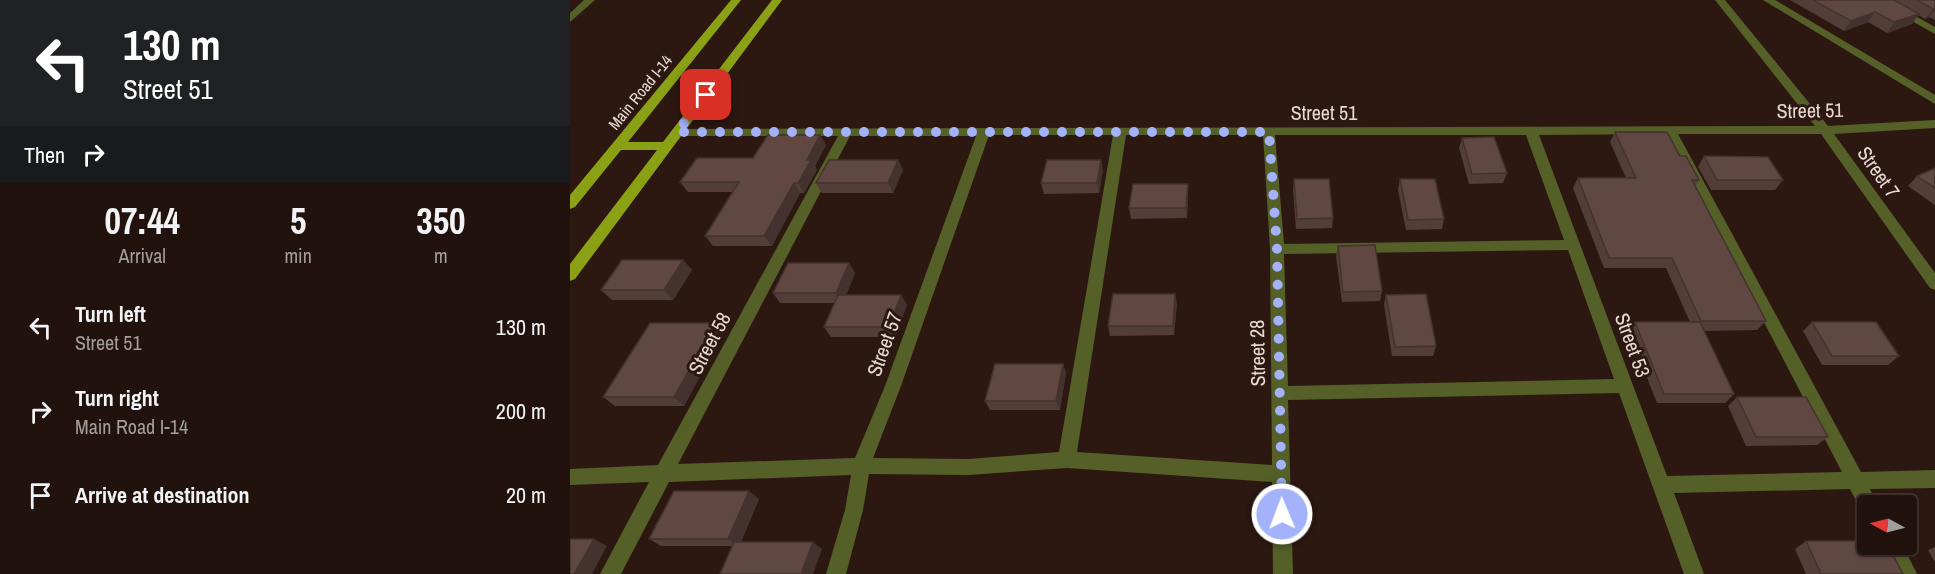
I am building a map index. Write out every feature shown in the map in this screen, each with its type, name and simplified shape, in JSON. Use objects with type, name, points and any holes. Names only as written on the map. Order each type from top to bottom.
[{"type":"main road","name":"Main Road I-14","points":[[570,204],[736,0]]},
{"type":"main road","points":[[570,275],[777,0]]},
{"type":"main road","points":[[617,146],[667,146]]},
{"type":"street","points":[[570,19],[590,0]]},
{"type":"street","name":"Street 7","points":[[1720,0],[1825,130],[1935,284]]},
{"type":"street","points":[[1768,0],[1935,100]]},
{"type":"street","points":[[1879,0],[1935,31]]},
{"type":"street","name":"Street 51","points":[[677,132],[1825,130],[1935,124]]},
{"type":"street","points":[[1916,126],[1935,137]]},
{"type":"street","points":[[1668,129],[1863,495]]},
{"type":"street","name":"Street 53","points":[[1531,131],[1694,574]]},
{"type":"street","name":"Street 58","points":[[610,574],[846,132]]},
{"type":"street","name":"Street 57","points":[[836,574],[854,510],[861,466],[893,386],[984,132]]},
{"type":"street","points":[[1067,459],[1120,132]]},
{"type":"street","name":"Street 28","points":[[1269,132],[1277,249],[1283,574]]},
{"type":"street","points":[[1277,249],[1574,245]]},
{"type":"street","points":[[1920,263],[1935,256]]},
{"type":"street","points":[[1279,393],[1626,386]]},
{"type":"street","points":[[570,477],[861,466],[968,467],[1067,459],[1281,474]]},
{"type":"street","points":[[1661,485],[1935,479]]},
{"type":"street","points":[[1897,555],[1907,574]]},
{"type":"building","points":[[1813,0],[1894,0],[1919,14],[1894,22],[1875,12],[1851,21]]},
{"type":"building","points":[[1917,0],[1935,0],[1935,8],[1933,9]]},
{"type":"building","points":[[1615,132],[1667,132],[1680,156],[1686,156],[1699,180],[1692,180],[1766,321],[1701,321],[1672,258],[1609,258],[1578,178],[1636,178]]},
{"type":"building","points":[[768,135],[820,135],[807,160],[811,160],[798,183],[794,183],[764,236],[705,236],[739,182],[680,182],[697,158],[753,158]]},
{"type":"building","points":[[1494,137],[1507,173],[1472,174],[1462,138]]},
{"type":"building","points":[[1704,156],[1768,157],[1783,180],[1717,180]]},
{"type":"building","points":[[829,160],[898,160],[888,183],[816,183]]},
{"type":"building","points":[[1047,160],[1101,160],[1097,183],[1041,183]]},
{"type":"building","points":[[1935,168],[1935,188],[1917,176]]},
{"type":"building","points":[[1294,179],[1329,179],[1333,218],[1297,219]]},
{"type":"building","points":[[1400,179],[1435,179],[1444,219],[1408,220]]},
{"type":"building","points":[[1133,184],[1188,184],[1186,208],[1129,208]]},
{"type":"building","points":[[1375,245],[1382,291],[1343,292],[1338,246]]},
{"type":"building","points":[[622,260],[683,260],[664,290],[601,290]]},
{"type":"building","points":[[788,263],[849,263],[836,293],[773,293]]},
{"type":"building","points":[[1113,294],[1175,294],[1173,326],[1108,326]]},
{"type":"building","points":[[1426,294],[1436,346],[1395,347],[1386,295]]},
{"type":"building","points":[[838,295],[901,295],[889,327],[824,327]]},
{"type":"building","points":[[1635,322],[1700,322],[1734,394],[1664,394]]},
{"type":"building","points":[[1812,322],[1876,322],[1899,356],[1832,356]]},
{"type":"building","points":[[650,323],[715,323],[674,397],[603,397]]},
{"type":"building","points":[[995,364],[1063,364],[1056,401],[985,401]]},
{"type":"building","points":[[1737,397],[1806,397],[1828,437],[1756,437]]},
{"type":"building","points":[[674,491],[749,491],[728,539],[649,539]]},
{"type":"building","points":[[570,539],[594,539],[574,574],[570,574]]},
{"type":"building","points":[[1806,541],[1857,541],[1857,555],[1893,555],[1903,574],[1821,574]]},
{"type":"building","points":[[734,542],[813,542],[801,574],[720,574]]},
{"type":"route","points":[[706,95],[677,132],[1269,132],[1277,249],[1282,514]]}]
